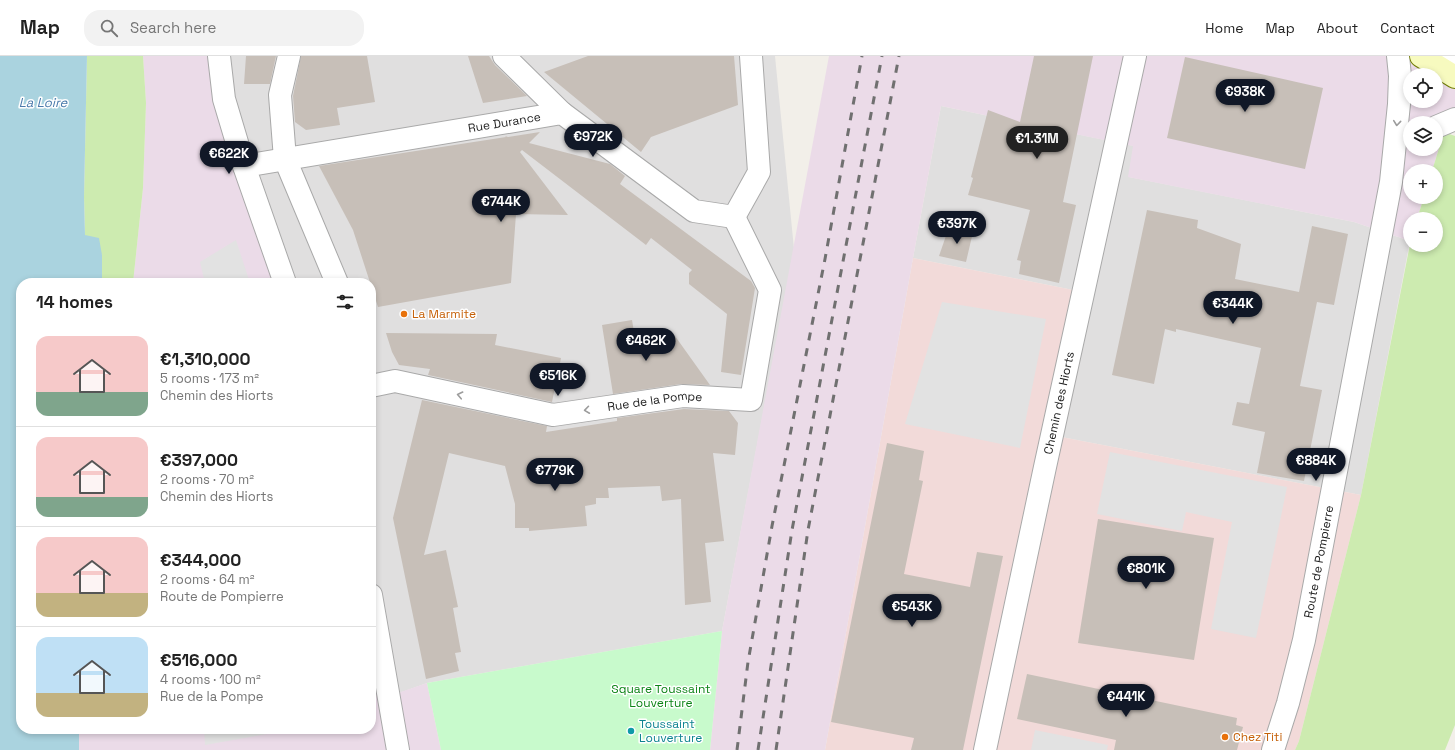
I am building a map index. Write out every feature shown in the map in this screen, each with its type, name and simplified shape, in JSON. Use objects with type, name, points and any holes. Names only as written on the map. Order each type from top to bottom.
[{"type":"main road","points":[[1421,56],[1455,77]]},
{"type":"street","points":[[219,56],[224,99],[244,166],[283,278]]},
{"type":"street","points":[[289,56],[280,95],[285,159],[335,278]]},
{"type":"street","points":[[504,56],[562,113],[694,211],[734,217],[759,172],[751,56]]},
{"type":"street","name":"Chemin des Hiorts","points":[[985,750],[1135,56]]},
{"type":"street","name":"Route de Pompierre","points":[[1273,750],[1288,703],[1304,640],[1391,182],[1399,104],[1400,76],[1398,56]]},
{"type":"street","points":[[1448,56],[1455,72]]},
{"type":"street","name":"Rue Durance","points":[[244,166],[562,113]]},
{"type":"street","points":[[1443,123],[1455,119]]},
{"type":"street","name":"Route de Pompierre","points":[[1391,182],[1407,156]]},
{"type":"street","name":"Rue de la Pompe","points":[[376,380],[395,381],[553,415],[683,396],[751,400],[770,290],[734,217]]},
{"type":"street","points":[[376,624],[398,750]]},
{"type":"shaded area","points":[[143,56],[215,56],[283,278],[134,278],[143,188],[146,103]]},
{"type":"shaded area","points":[[215,56],[775,56],[794,249],[722,631],[427,683],[388,697],[376,625],[376,278],[283,278]]},
{"type":"shaded area","points":[[829,56],[1455,56],[1455,131],[1444,132],[1443,135],[1443,116],[1403,116],[1403,156],[1437,156],[1434,164],[1403,164],[1403,204],[1422,204],[1419,212],[1403,212],[1403,239],[1354,222],[1128,177],[1133,146],[941,106],[825,750],[710,750],[722,631]]},
{"type":"shaded area","points":[[941,106],[1134,146],[1129,177],[1354,222],[1403,239],[1403,252],[1408,252],[1361,495],[1051,435],[1083,292],[913,258]]},
{"type":"shaded area","points":[[236,240],[248,278],[204,278],[200,262]]},
{"type":"shaded area","points":[[913,258],[1083,292],[1051,435],[1361,495],[1299,741],[1295,750],[825,750]]},
{"type":"shaded area","points":[[942,302],[1046,319],[1020,448],[905,424]]},
{"type":"shaded area","points":[[1110,452],[1287,487],[1256,638],[1211,629],[1232,522],[1186,512],[1182,531],[1097,514]]},
{"type":"shaded area","points":[[376,623],[389,696],[427,683],[441,750],[79,750],[79,734],[376,734]]},
{"type":"shaded area","points":[[1035,730],[1108,745],[1107,750],[1031,750]]},
{"type":"shaded area","points":[[204,734],[267,734],[205,745]]},
{"type":"green space","points":[[87,56],[143,56],[146,103],[143,188],[134,278],[102,278],[102,255],[85,235],[84,197]]},
{"type":"green space","points":[[1444,132],[1455,136],[1455,725],[1445,750],[1295,750],[1299,741],[1361,495],[1408,252],[1443,252],[1443,212],[1419,212],[1422,204],[1443,204],[1443,164],[1434,164],[1437,156],[1443,156]]},
{"type":"green space","name":"Square Toussaint Louverture","points":[[722,631],[710,750],[441,750],[427,683]]},
{"type":"water","name":"La Loire","points":[[0,56],[87,56],[84,197],[85,235],[99,238],[102,255],[102,278],[16,278],[16,734],[79,734],[79,750],[0,750]]},
{"type":"building","points":[[246,56],[276,56],[270,84],[244,84]]},
{"type":"building","points":[[301,56],[367,56],[375,102],[337,108],[340,125],[306,130],[295,122],[293,96]]},
{"type":"building","points":[[468,56],[489,56],[495,65],[527,96],[483,103]]},
{"type":"building","points":[[588,56],[734,56],[738,105],[651,137],[641,152],[544,72]]},
{"type":"building","points":[[1034,56],[1093,56],[1063,202],[1076,205],[1059,283],[1019,274],[1021,261],[1017,260],[1030,210],[968,195],[973,178],[971,177],[988,110],[1020,122]]},
{"type":"building","points":[[1185,57],[1323,88],[1305,169],[1167,138]]},
{"type":"building","points":[[540,132],[529,143],[610,164],[625,176],[620,184],[751,281],[755,288],[741,375],[721,372],[727,314],[689,284],[689,273],[692,270],[651,238],[646,245],[522,150],[520,152],[568,215],[516,214],[511,283],[378,307],[376,301],[376,278],[369,278],[353,230],[319,166],[506,137],[505,136],[508,137]]},
{"type":"building","points":[[1147,210],[1198,220],[1197,228],[1241,244],[1235,279],[1299,292],[1312,226],[1348,234],[1334,305],[1317,302],[1300,386],[1322,390],[1304,481],[1257,473],[1265,432],[1232,425],[1237,402],[1249,404],[1261,348],[1176,329],[1176,332],[1165,329],[1154,384],[1112,375]]},
{"type":"building","points":[[949,227],[973,232],[966,262],[939,256]]},
{"type":"building","points":[[632,320],[636,344],[650,342],[655,349],[675,336],[710,385],[681,384],[613,394],[602,325]]},
{"type":"building","points":[[386,333],[497,334],[495,345],[561,358],[552,402],[428,375],[430,369],[399,365],[392,352]]},
{"type":"building","points":[[422,400],[547,426],[546,432],[617,421],[617,418],[684,409],[729,411],[738,423],[735,455],[713,453],[724,541],[705,543],[711,602],[685,605],[681,499],[662,501],[660,486],[608,488],[609,498],[596,498],[596,504],[585,506],[587,526],[529,531],[529,528],[515,528],[515,504],[505,466],[449,453],[424,555],[446,550],[458,607],[453,608],[461,652],[455,653],[459,671],[426,679],[393,518]]},
{"type":"building","points":[[887,443],[924,451],[919,480],[923,481],[904,574],[970,587],[977,552],[1003,556],[963,750],[911,750],[914,738],[831,722]]},
{"type":"building","points":[[1098,519],[1214,538],[1194,660],[1078,643]]},
{"type":"building","points":[[1027,674],[1237,718],[1236,725],[1243,727],[1237,750],[1114,750],[1116,740],[1017,719]]},
{"type":"railway","points":[[737,750],[748,662],[772,526],[825,259],[862,56]]},
{"type":"railway","points":[[758,750],[792,530],[882,56]]},
{"type":"railway","points":[[776,750],[808,530],[899,56]]},
{"type":"place","name":"La Marmite","points":[[404,314]]},
{"type":"place","name":"Toussaint Louverture","points":[[631,731]]},
{"type":"place","name":"Chez Titi","points":[[1225,737]]}]
